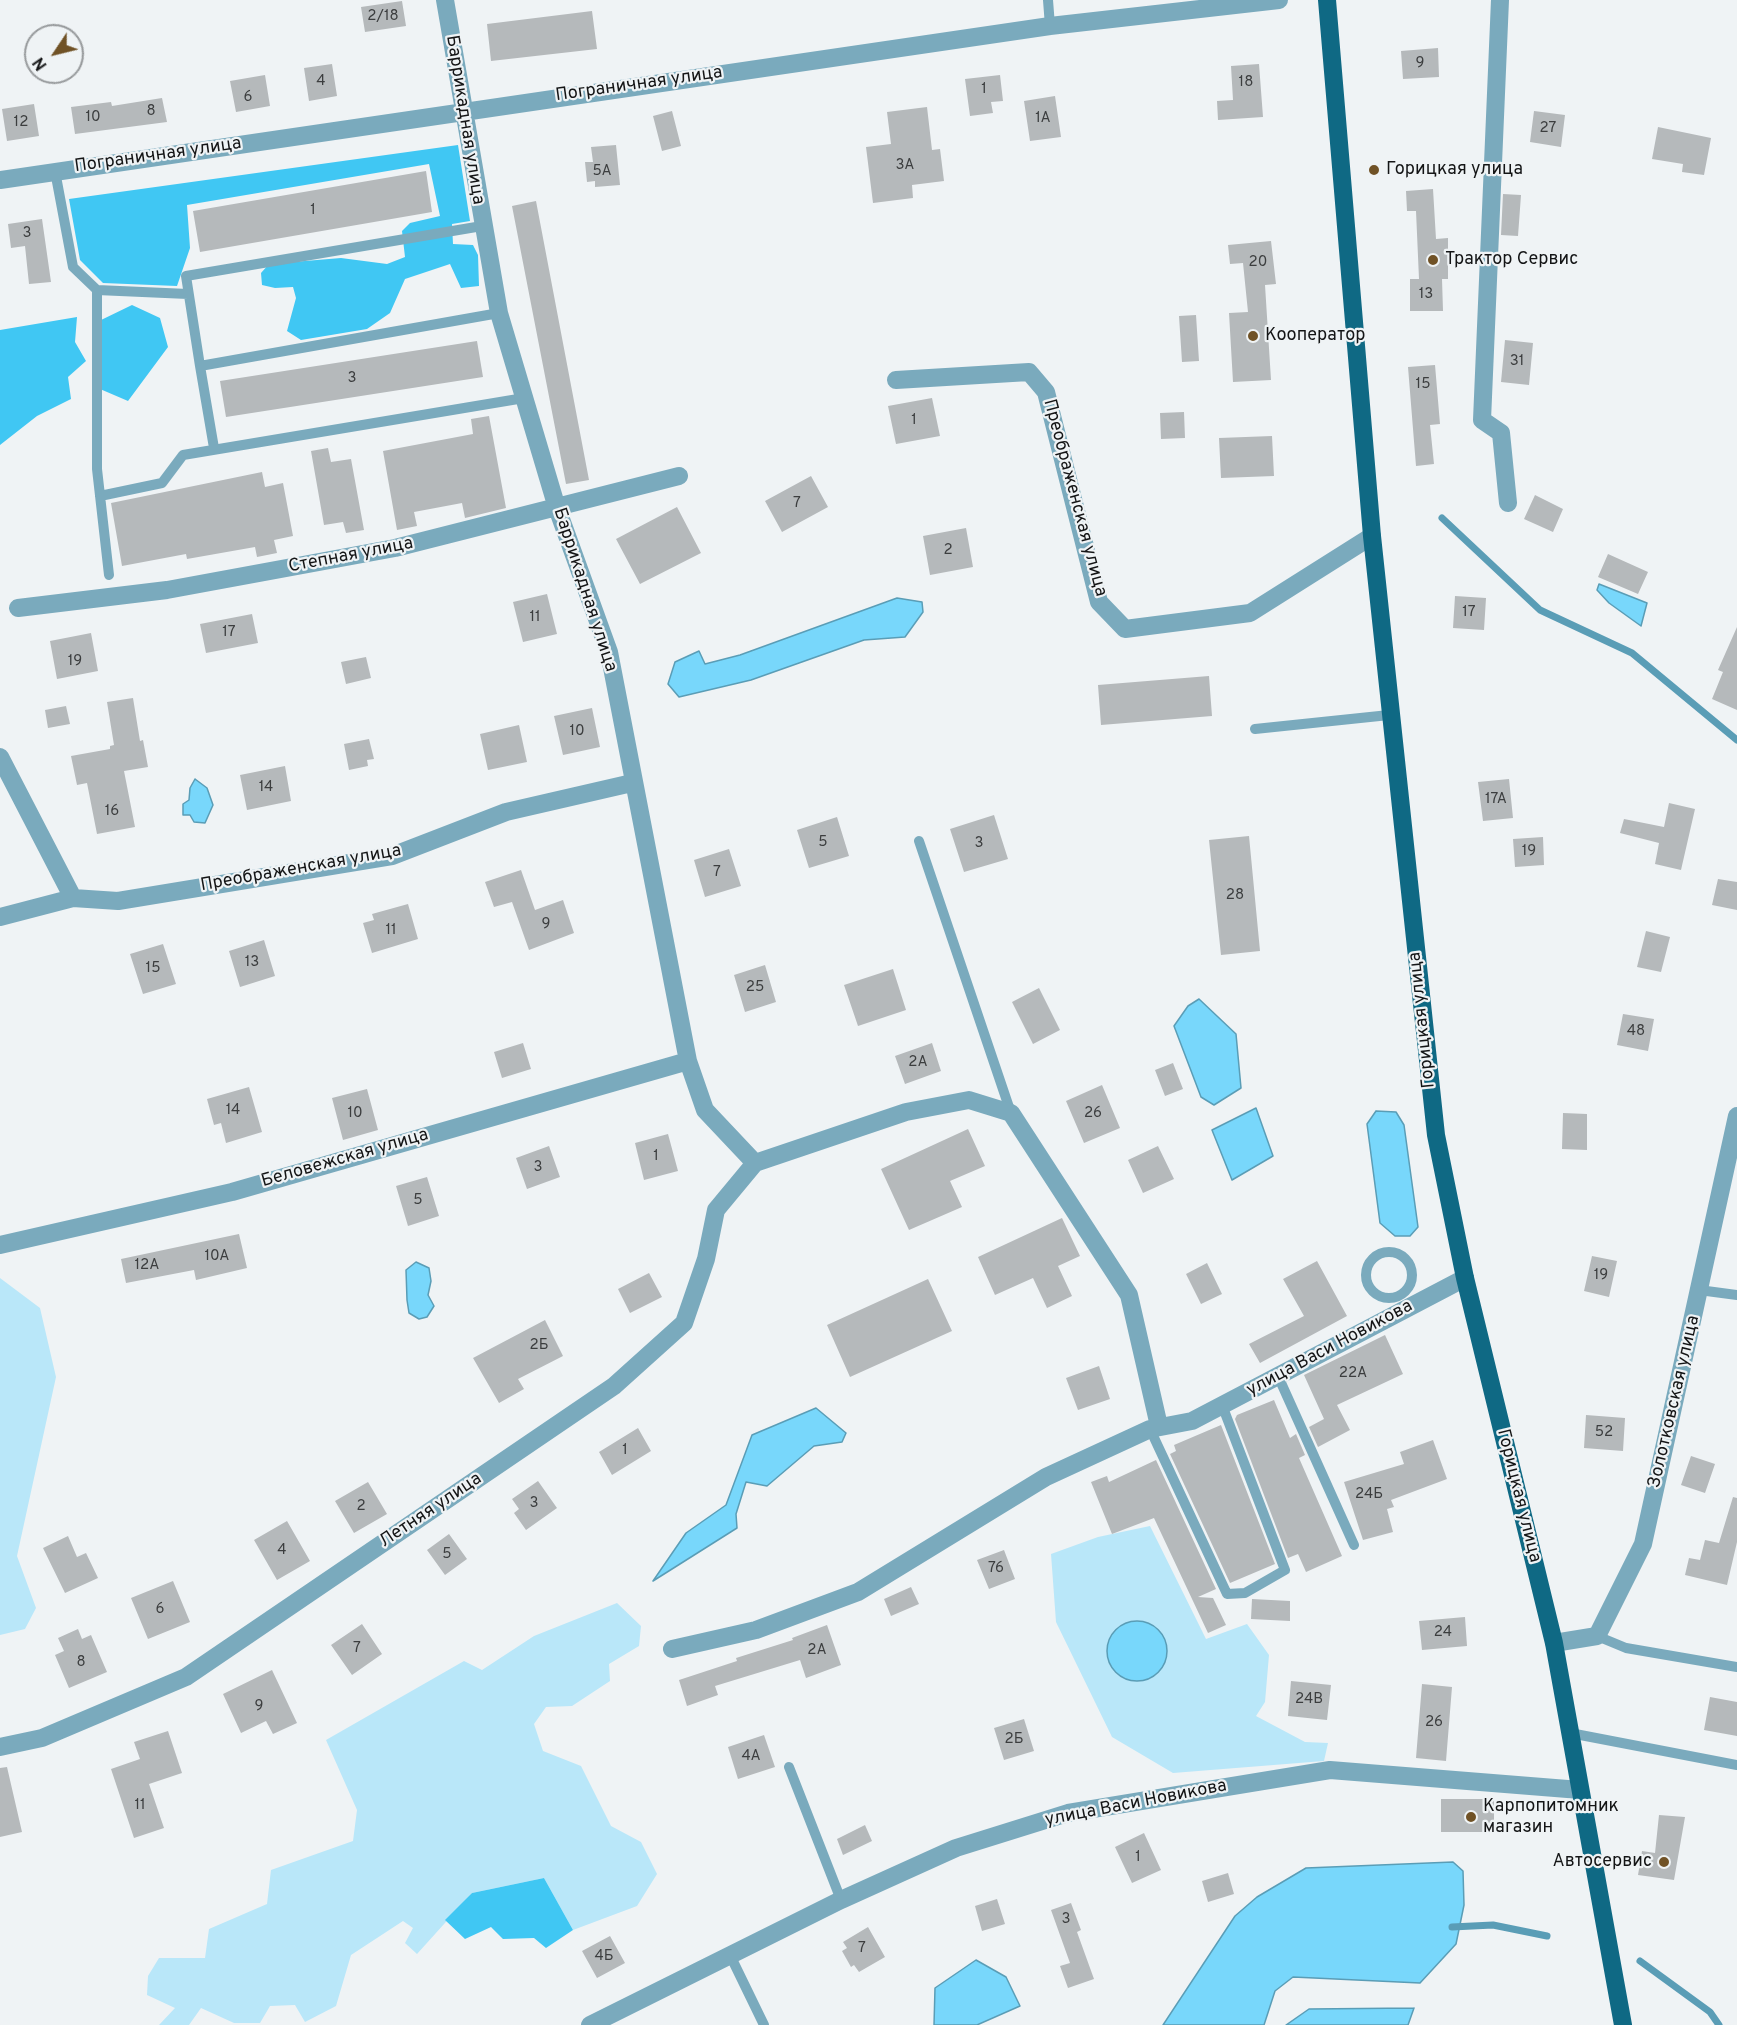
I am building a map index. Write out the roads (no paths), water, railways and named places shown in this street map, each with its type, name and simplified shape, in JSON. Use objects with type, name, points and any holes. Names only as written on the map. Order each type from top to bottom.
[{"type":"main road","name":"Горицкая улица","points":[[1327,0],[1389,715],[1436,1135],[1465,1278],[1554,1643],[1623,2025]]},
{"type":"street","name":"Баррикадная улица","points":[[445,0],[482,226],[499,313],[556,508],[590,607],[609,652],[632,783],[688,1060],[705,1110],[755,1163]]},
{"type":"street","name":"Пограничная улица","points":[[0,180],[463,110],[1050,26],[1279,0]]},
{"type":"street","points":[[1500,0],[1482,420],[1501,434],[1508,503]]},
{"type":"street","name":"Преображенская улица","points":[[896,380],[1029,372],[1046,392],[1099,602],[1125,628],[1250,613],[1372,536]]},
{"type":"street","name":"Степная улица","points":[[18,609],[167,590],[395,548],[679,477]]},
{"type":"street","points":[[0,757],[73,898]]},
{"type":"street","name":"Преображенская улица","points":[[0,917],[73,898],[118,902],[392,856],[506,812],[632,783]]},
{"type":"street","name":"Беловежская улица","points":[[0,1245],[232,1192],[688,1060]]},
{"type":"street","points":[[755,1163],[906,1112],[969,1100],[1011,1113],[1129,1295],[1154,1428]]},
{"type":"street","name":"Золотковская улица","points":[[1597,1636],[1642,1544],[1737,1116]]},
{"type":"street","name":"Летняя улица","points":[[0,1747],[42,1738],[186,1677],[614,1386],[684,1323],[706,1259],[716,1210],[755,1163]]},
{"type":"street","name":"улица Васи Новикова","points":[[672,1649],[756,1630],[858,1592],[1046,1477],[1154,1428],[1192,1421],[1278,1376],[1403,1302],[1465,1278]]},
{"type":"street","points":[[1554,1643],[1597,1636]]},
{"type":"street","name":"улица Васи Новикова","points":[[590,2025],[841,1900],[957,1848],[1068,1813],[1330,1770],[1580,1790]]},
{"type":"lane","points":[[1048,0],[1050,26]]},
{"type":"lane","points":[[55,171],[73,267],[97,290],[188,294]]},
{"type":"lane","points":[[214,448],[186,276],[482,226]]},
{"type":"lane","points":[[97,290],[97,469],[109,575]]},
{"type":"lane","points":[[200,366],[499,313]]},
{"type":"lane","points":[[100,496],[162,483],[183,455],[524,398]]},
{"type":"lane","points":[[1255,729],[1389,715]]},
{"type":"lane","points":[[919,841],[1011,1113]]},
{"type":"lane","points":[[1385,1252],[1400,1254],[1410,1266],[1411,1281],[1403,1302],[1382,1296],[1371,1288],[1366,1274],[1368,1266],[1378,1254],[1385,1252]]},
{"type":"lane","points":[[1699,1290],[1737,1294]]},
{"type":"lane","points":[[1278,1376],[1354,1545]]},
{"type":"lane","points":[[1154,1428],[1227,1594],[1245,1593],[1285,1570],[1222,1406]]},
{"type":"lane","points":[[1597,1636],[1626,1648],[1737,1667]]},
{"type":"lane","points":[[1570,1733],[1737,1765]]},
{"type":"lane","points":[[789,1767],[841,1900]]},
{"type":"lane","points":[[730,1955],[764,2025]]},
{"type":"waterway","points":[[1442,518],[1540,610],[1632,653],[1737,740]]},
{"type":"waterway","points":[[1452,1927],[1493,1925],[1547,1936]]},
{"type":"waterway","points":[[1640,1961],[1710,2012],[1719,2025]]},
{"type":"place","name":"Горицкая улица","points":[[1374,170]]},
{"type":"place","name":"Трактор Сервис","points":[[1433,260]]},
{"type":"place","name":"Кооператор","points":[[1253,336]]},
{"type":"place","name":"Карпопитомник магазин","points":[[1471,1817]]},
{"type":"place","name":"Автосервис","points":[[1664,1862]]}]
